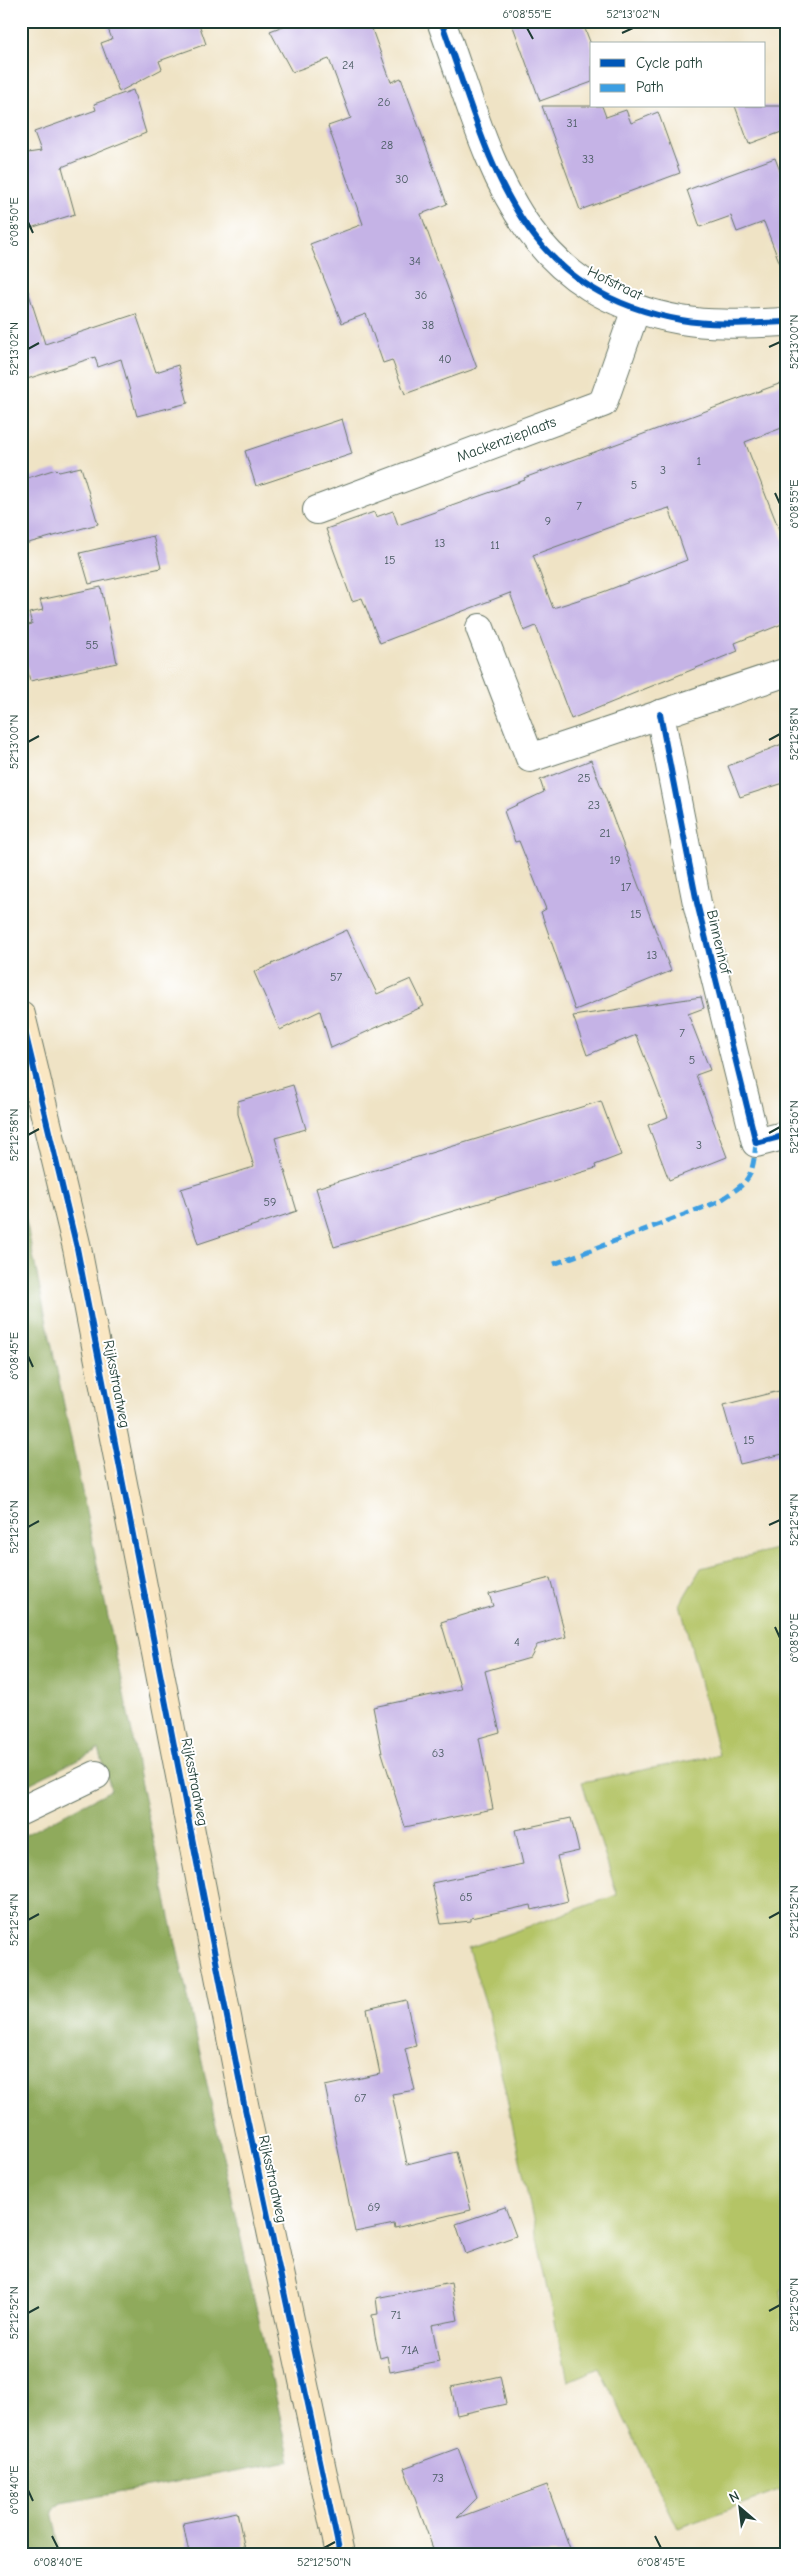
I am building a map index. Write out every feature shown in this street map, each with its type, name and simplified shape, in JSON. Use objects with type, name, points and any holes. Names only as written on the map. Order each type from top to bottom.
[{"type":"main road","name":"Rijksstraatweg","points":[[21,1015],[77,1248],[244,2104],[340,2554]]},
{"type":"street","name":"Hofstraat","points":[[441,21],[503,189],[518,216],[552,258],[582,282],[636,309],[682,320],[727,323],[787,322]]},
{"type":"street","name":"Mackenzieplaats","points":[[317,510],[603,403],[636,309]]},
{"type":"street","points":[[480,628],[530,758],[787,672]]},
{"type":"street","name":"Binnenhof","points":[[660,714],[699,912],[756,1143],[787,1136]]},
{"type":"street","points":[[21,1811],[96,1775]]},
{"type":"green space","points":[[21,1197],[132,1733],[139,1776],[290,2461],[62,2503],[52,2511],[61,2554],[21,2554],[21,1837],[111,1790],[99,1749],[21,1788]]},
{"type":"green space","points":[[787,1546],[787,2287],[781,2290],[787,2326],[787,2488],[678,2528],[599,2368],[568,2381],[488,2012],[468,1948],[617,1895],[582,1782],[719,1755],[680,1604],[701,1568]]},
{"type":"building","points":[[105,21],[198,21],[206,44],[159,61],[162,69],[119,92],[101,43],[112,39]]},
{"type":"building","points":[[296,21],[369,21],[391,82],[401,78],[447,204],[421,214],[477,368],[405,394],[392,360],[383,363],[366,314],[342,323],[310,244],[363,224],[328,126],[351,118],[329,59],[292,72],[270,31]]},
{"type":"building","points":[[511,21],[582,21],[590,42],[590,83],[540,101]]},
{"type":"building","points":[[133,90],[146,133],[62,167],[75,214],[21,231],[21,154],[41,151],[34,132],[96,110],[94,104]]},
{"type":"building","points":[[542,106],[590,106],[590,108],[603,108],[606,117],[626,110],[631,123],[658,112],[680,173],[580,210]]},
{"type":"building","points":[[787,106],[787,130],[749,144],[736,108]]},
{"type":"building","points":[[775,158],[787,189],[787,276],[785,277],[764,222],[737,232],[731,216],[700,227],[687,190]]},
{"type":"building","points":[[28,291],[45,344],[136,314],[156,372],[178,365],[188,403],[137,416],[121,359],[98,367],[95,357],[21,381],[21,292]]},
{"type":"building","points":[[787,381],[787,426],[745,442],[787,550],[787,622],[735,643],[738,651],[571,719],[536,626],[524,631],[510,593],[380,643],[362,598],[352,601],[326,529],[374,512],[376,517],[393,511],[398,525],[525,480],[524,478]],"holes":[[[669,508],[687,560],[603,592],[553,608],[533,555]]]},
{"type":"building","points":[[342,419],[352,454],[256,486],[245,451]]},
{"type":"building","points":[[81,467],[98,524],[21,545],[21,480],[56,469],[59,472]]},
{"type":"building","points":[[153,536],[161,568],[89,584],[80,553]]},
{"type":"building","points":[[101,587],[117,663],[30,681],[21,641],[21,627],[32,624],[29,613],[43,610],[40,600]]},
{"type":"building","points":[[787,742],[787,782],[740,797],[728,766]]},
{"type":"building","points":[[591,760],[671,971],[575,1010],[541,912],[546,909],[519,841],[515,842],[504,811],[544,792],[540,780]]},
{"type":"building","points":[[347,930],[377,994],[411,979],[424,1006],[331,1048],[320,1011],[280,1030],[254,972]]},
{"type":"building","points":[[701,997],[704,1008],[688,1014],[710,1070],[696,1075],[727,1157],[669,1180],[648,1125],[668,1117],[636,1035],[587,1055],[573,1016]]},
{"type":"building","points":[[293,1085],[306,1129],[275,1138],[297,1211],[198,1244],[181,1189],[254,1167],[238,1114],[238,1101]]},
{"type":"building","points":[[601,1101],[621,1155],[595,1165],[596,1168],[334,1247],[316,1188]]},
{"type":"building","points":[[787,1389],[787,1453],[740,1464],[723,1405]]},
{"type":"building","points":[[550,1578],[566,1637],[537,1645],[530,1658],[485,1671],[500,1732],[479,1738],[493,1809],[405,1827],[382,1753],[373,1707],[461,1689],[441,1622],[493,1606],[489,1594]]},
{"type":"building","points":[[571,1818],[579,1851],[557,1856],[568,1901],[532,1910],[531,1905],[471,1918],[471,1921],[441,1924],[432,1883],[523,1864],[515,1830]]},
{"type":"building","points":[[406,2000],[416,2046],[405,2049],[415,2090],[392,2094],[407,2164],[456,2152],[471,2210],[395,2228],[394,2224],[355,2232],[325,2086],[380,2074],[367,2009]]},
{"type":"building","points":[[505,2207],[516,2236],[466,2254],[456,2224]]},
{"type":"building","points":[[451,2283],[458,2320],[432,2325],[439,2362],[390,2372],[387,2356],[380,2358],[375,2336],[372,2315],[378,2314],[376,2298]]},
{"type":"building","points":[[500,2376],[506,2404],[457,2415],[451,2387]]},
{"type":"building","points":[[458,2448],[477,2498],[457,2518],[547,2485],[572,2554],[435,2554],[404,2468]]},
{"type":"building","points":[[237,2512],[246,2554],[189,2554],[183,2523]]},
{"type":"marked path","points":[[554,1264],[718,1202],[747,1179],[753,1165],[756,1143]]},
{"type":"cycle path","points":[[441,21],[476,121],[495,168],[517,211],[544,248],[580,280],[625,304],[681,320],[720,324],[787,322]]},
{"type":"cycle path","points":[[660,714],[697,903],[756,1143],[787,1135]]},
{"type":"cycle path","points":[[21,1015],[77,1248],[244,2104],[340,2554]]}]
